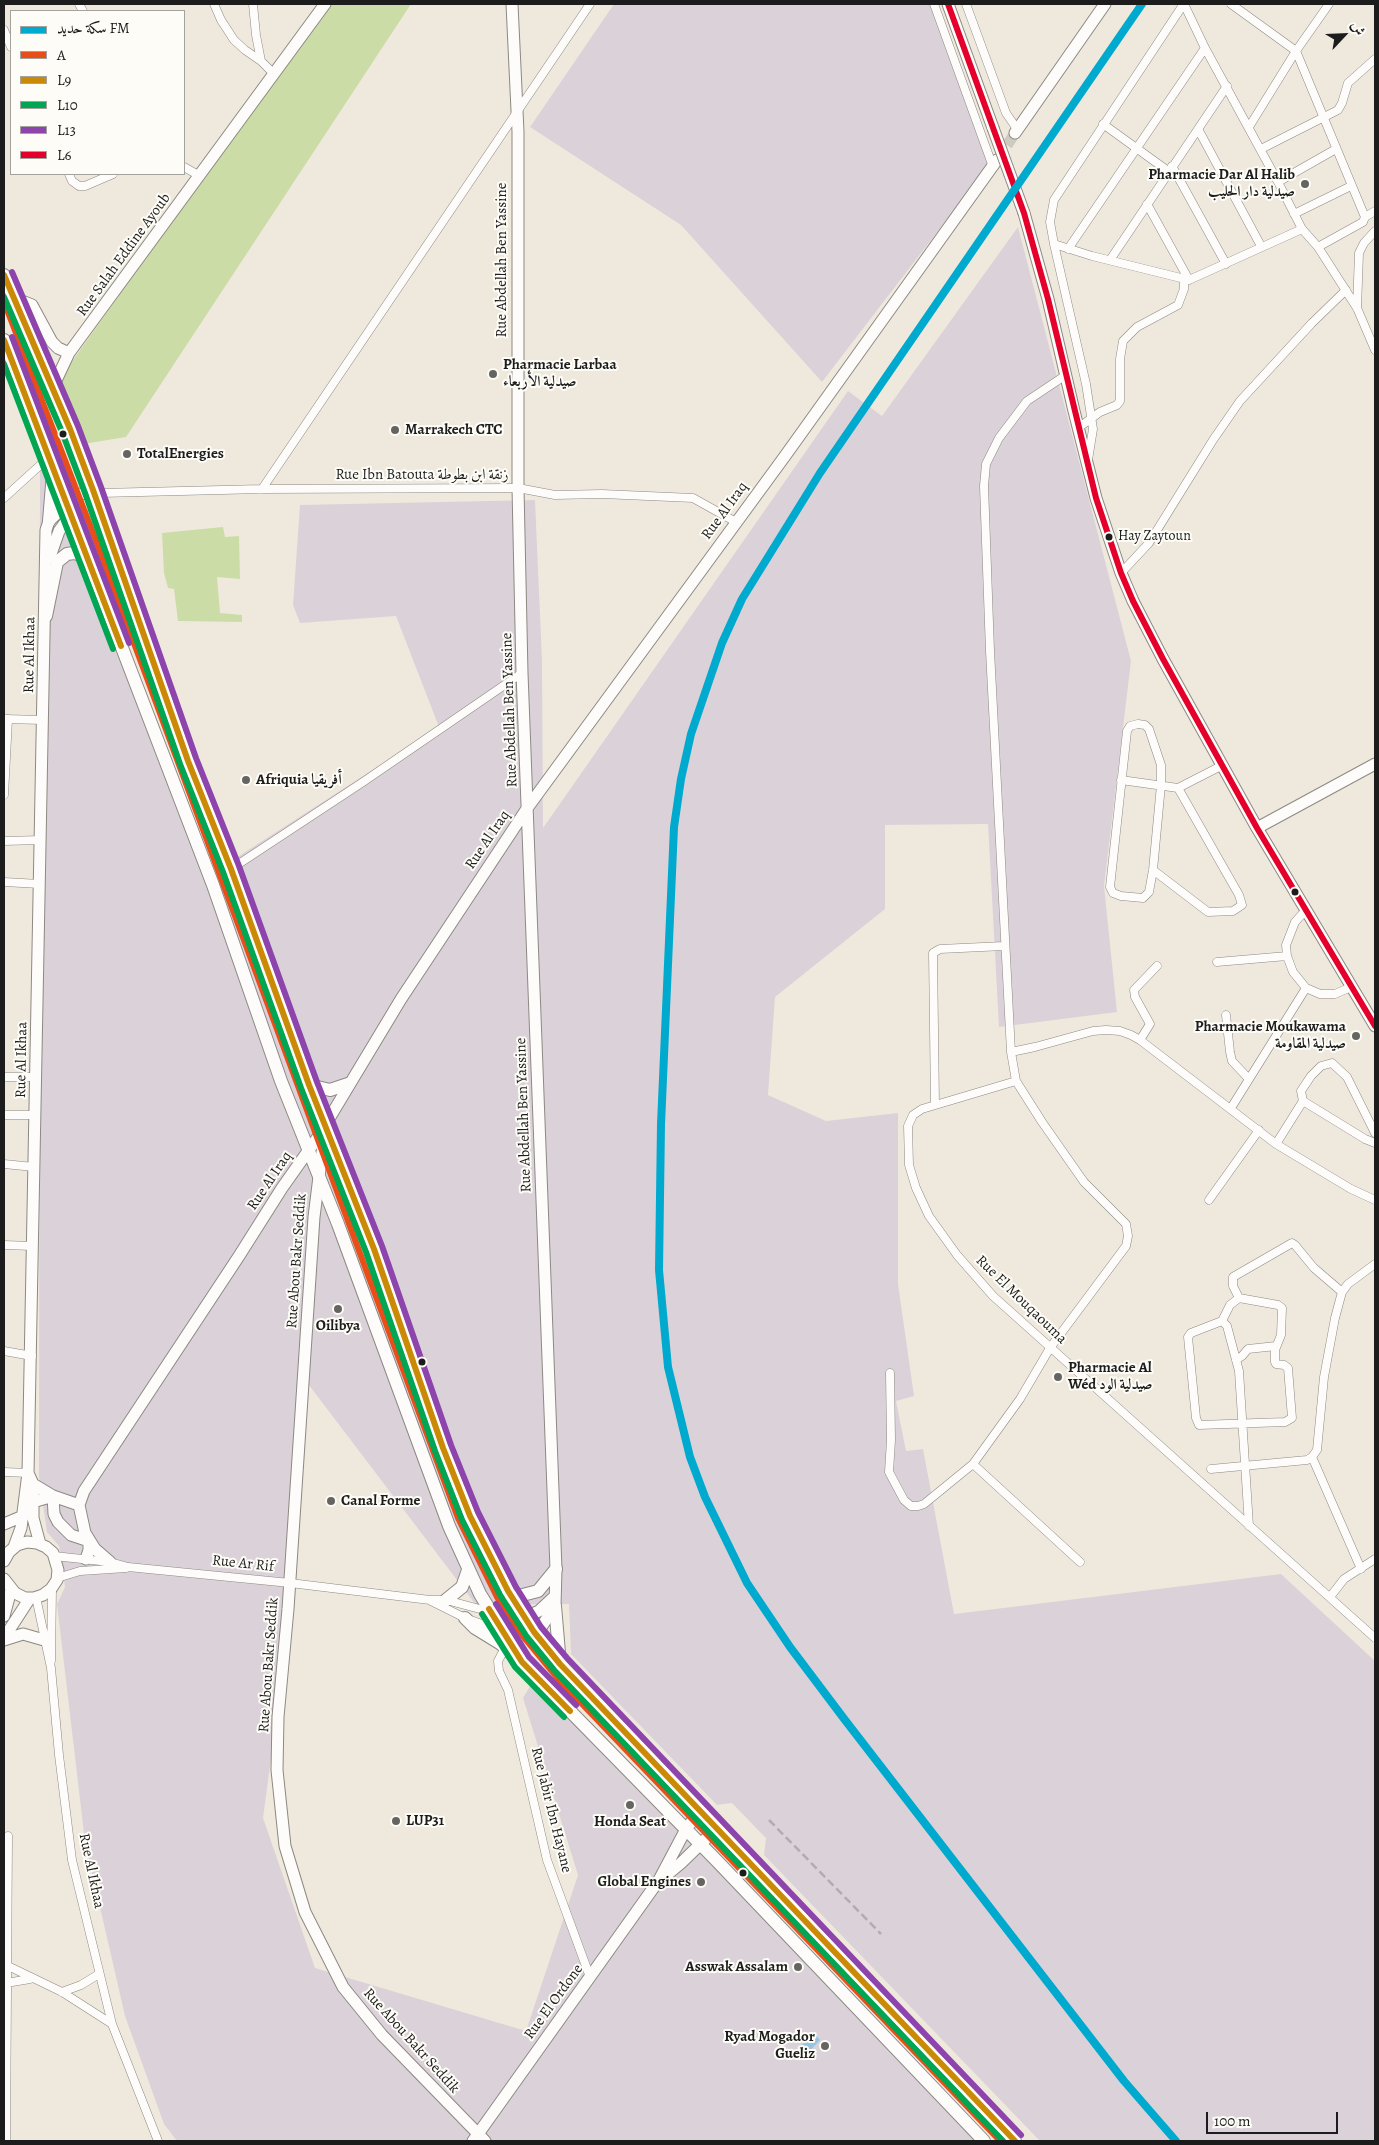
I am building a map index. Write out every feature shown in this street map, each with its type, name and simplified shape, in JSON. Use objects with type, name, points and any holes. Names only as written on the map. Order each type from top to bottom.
[{"type":"main road","points":[[4,275],[9,300],[52,389],[96,494],[188,761],[231,869],[309,1084],[374,1249],[443,1448],[470,1516],[511,1598],[523,1618],[560,1664],[699,1812],[1015,2141]]},
{"type":"main road","points":[[5,345],[213,885],[281,1081],[319,1173],[449,1526],[468,1570],[522,1662]]},
{"type":"main road","points":[[49,521],[53,470]]},
{"type":"main road","points":[[46,616],[57,562],[67,554],[88,557]]},
{"type":"main road","points":[[309,1084],[330,1090],[348,1084]]},
{"type":"main road","points":[[511,1598],[538,1592],[556,1569]]},
{"type":"main road","points":[[446,1600],[459,1591],[468,1570]]},
{"type":"main road","points":[[555,1601],[560,1664]]},
{"type":"main road","points":[[465,1618],[475,1628],[522,1662],[700,1844],[984,2141]]},
{"type":"street","points":[[214,4],[221,20],[234,40],[261,60]]},
{"type":"street","points":[[253,4],[261,60],[265,67],[273,73]]},
{"type":"street","name":"Rue Salah Eddine Ayoub","points":[[52,389],[60,369],[69,354],[325,4]]},
{"type":"street","name":"Rue Abdellah Ben Yassine","points":[[512,4],[517,111],[518,488],[522,672],[556,1569],[555,1601]]},
{"type":"street","points":[[262,489],[590,4]]},
{"type":"street","points":[[934,4],[995,163]]},
{"type":"street","points":[[948,4],[1024,213],[1048,299],[1096,498],[1121,572],[1146,627],[1257,828],[1375,1026]]},
{"type":"street","points":[[966,4],[1006,113],[1016,131],[1105,4]]},
{"type":"street","points":[[1184,4],[1205,48],[1261,149],[1302,229],[1318,247],[1357,308],[1375,350]]},
{"type":"street","points":[[1088,464],[1093,439],[1091,418],[1086,384],[1050,222],[1054,200],[1184,4]]},
{"type":"street","points":[[1249,127],[1296,52],[1330,4]]},
{"type":"street","points":[[1235,5],[1296,52],[1365,217]]},
{"type":"street","points":[[4,30],[10,45]]},
{"type":"street","points":[[1068,249],[1205,48]]},
{"type":"street","points":[[1261,149],[1334,112],[1341,106],[1348,83],[1375,59]]},
{"type":"street","points":[[1110,260],[1170,168],[1227,86]]},
{"type":"street","points":[[1103,124],[1170,168],[1226,264]]},
{"type":"street","points":[[1198,129],[1261,246]]},
{"type":"street","points":[[1278,182],[1336,149]]},
{"type":"street","name":"Rue Al Iraq","points":[[79,1505],[84,1491],[326,1124],[348,1084],[406,992],[528,807],[995,163]]},
{"type":"street","points":[[185,168],[200,176]]},
{"type":"street","points":[[69,175],[72,181],[79,186],[86,186],[111,175]]},
{"type":"street","points":[[1294,214],[1351,186]]},
{"type":"street","points":[[1078,428],[1107,408],[1117,405],[1120,401],[1120,358],[1123,341],[1137,326],[1178,304],[1184,289],[1186,280],[1147,204]]},
{"type":"street","points":[[1318,247],[1365,221],[1365,217],[1375,210]]},
{"type":"street","points":[[1054,244],[1186,280],[1302,229]]},
{"type":"street","points":[[1357,308],[1359,252],[1375,231]]},
{"type":"street","points":[[1121,572],[1154,536],[1213,440],[1240,401],[1312,322],[1346,290]]},
{"type":"street","points":[[9,300],[34,306],[52,342],[69,354]]},
{"type":"street","points":[[890,1373],[891,1440],[889,1472],[904,1500],[911,1506],[924,1504],[972,1464],[1020,1398],[1050,1348],[1126,1246],[1128,1236],[1126,1224],[1084,1182],[1052,1139],[1016,1082],[1011,1052],[1004,946],[984,486],[986,464],[999,438],[1027,401],[1066,375]]},
{"type":"street","points":[[4,498],[48,458]]},
{"type":"street","name":"Rue Ibn Batouta زنقة ابن بطوطة","points":[[96,494],[262,489],[518,488],[555,495],[602,494],[693,498],[736,522]]},
{"type":"street","name":"Rue Al Ikhaa","points":[[46,571],[59,531],[69,510],[96,494]]},
{"type":"street","points":[[49,521],[69,510]]},
{"type":"street","name":"Rue Al Ikhaa","points":[[8,1553],[23,1516],[28,1473],[32,1356],[32,1246],[44,720],[46,530],[49,521]]},
{"type":"street","points":[[231,869],[340,798],[522,672]]},
{"type":"street","points":[[4,795],[6,719],[44,720]]},
{"type":"street","points":[[1138,724],[1145,726],[1149,729],[1153,738],[1161,765],[1162,785],[1153,870],[1149,892],[1146,896],[1130,897],[1113,893],[1110,887],[1121,780],[1127,731],[1130,726],[1138,724]]},
{"type":"street","points":[[1257,828],[1375,764]]},
{"type":"street","points":[[1121,780],[1178,788],[1223,766]]},
{"type":"street","points":[[1153,870],[1208,912],[1233,911],[1242,905],[1239,895],[1178,788]]},
{"type":"street","points":[[4,841],[41,840]]},
{"type":"street","points":[[4,882],[40,884]]},
{"type":"street","points":[[1305,911],[1295,922],[1289,933],[1286,945],[1287,956],[1293,972],[1306,988],[1320,994],[1335,994],[1351,987]]},
{"type":"street","points":[[935,1105],[933,953],[940,949],[1004,946]]},
{"type":"street","points":[[1217,962],[1287,956]]},
{"type":"street","points":[[1140,1040],[1150,1024],[1135,997],[1134,990],[1157,966]]},
{"type":"street","points":[[1231,1108],[1306,988]]},
{"type":"street","points":[[1226,1014],[1232,1061],[1250,1079]]},
{"type":"street","points":[[1011,1052],[1106,1030],[1120,1031],[1140,1040],[1276,1144],[1351,1189],[1375,1200]]},
{"type":"street","points":[[1276,1144],[1304,1101],[1302,1091],[1311,1076],[1322,1066],[1332,1063],[1347,1077],[1375,1133]]},
{"type":"street","points":[[4,1077],[36,1077]]},
{"type":"street","name":"Rue El Mouqaouma","points":[[1016,1082],[922,1109],[913,1115],[908,1126],[909,1165],[916,1188],[929,1216],[957,1255],[993,1296],[1375,1638]]},
{"type":"street","points":[[1304,1101],[1365,1139],[1375,1143]]},
{"type":"street","points":[[4,1115],[36,1114]]},
{"type":"street","name":"Rue Abou Bakr Seddik","points":[[326,1124],[314,1217],[290,1583],[278,1717],[277,1770],[285,1846],[302,1904],[343,1987],[363,2014],[479,2139]]},
{"type":"street","points":[[1209,1200],[1258,1130]]},
{"type":"street","points":[[4,1164],[34,1167]]},
{"type":"street","points":[[1240,1298],[1233,1286],[1233,1277],[1292,1243],[1314,1268],[1342,1292]]},
{"type":"street","points":[[4,1245],[32,1246]]},
{"type":"street","points":[[1211,1469],[1307,1460],[1312,1457],[1316,1450],[1324,1377],[1342,1292],[1348,1284],[1375,1264]]},
{"type":"street","points":[[1240,1298],[1278,1305],[1282,1308],[1281,1335],[1276,1346],[1276,1364],[1284,1365],[1288,1368],[1292,1418],[1285,1422],[1203,1426],[1197,1422],[1188,1337],[1191,1332],[1222,1321],[1230,1305],[1240,1298]]},
{"type":"street","points":[[1222,1321],[1227,1326],[1239,1371],[1249,1526]]},
{"type":"street","points":[[1236,1360],[1248,1349],[1276,1346]]},
{"type":"street","points":[[4,1351],[32,1356]]},
{"type":"street","points":[[1312,1457],[1361,1569]]},
{"type":"street","points":[[972,1464],[1080,1562]]},
{"type":"street","points":[[4,1472],[28,1473],[33,1484],[35,1527],[40,1544]]},
{"type":"street","points":[[33,1484],[53,1496],[79,1505],[81,1524],[89,1541],[110,1562]]},
{"type":"street","points":[[33,1502],[53,1496]]},
{"type":"street","points":[[53,1496],[54,1514],[64,1530],[89,1541]]},
{"type":"street","points":[[4,1524],[23,1516]]},
{"type":"street","points":[[86,1559],[89,1541]]},
{"type":"street","points":[[8,1553],[27,1542],[40,1544],[54,1556],[58,1568],[55,1582],[51,1668]]},
{"type":"street","name":"Rue Ar Rif","points":[[54,1556],[110,1562],[128,1567],[290,1583],[430,1600],[446,1600],[523,1618]]},
{"type":"street","points":[[1330,1597],[1344,1579],[1375,1559]]},
{"type":"street","points":[[4,1579],[11,1590],[20,1596],[33,1598],[44,1594],[55,1582],[80,1571],[128,1567]]},
{"type":"street","points":[[4,1616],[11,1590]]},
{"type":"street","points":[[4,1639],[33,1598]]},
{"type":"street","name":"Rue Al Ikhaa","points":[[33,1598],[51,1668],[68,1837],[99,1974],[112,2024],[158,2141]]},
{"type":"street","name":"Rue Ar Rif","points":[[430,1600],[465,1618],[504,1632],[514,1635],[534,1632]]},
{"type":"street","points":[[523,1618],[555,1601]]},
{"type":"street","points":[[534,1632],[542,1626],[555,1601]]},
{"type":"street","points":[[4,1639],[23,1634],[44,1640]]},
{"type":"street","name":"Rue Jabir Ibn Hayane","points":[[505,1648],[498,1661],[499,1671],[508,1690],[547,1860],[590,1978]]},
{"type":"street","name":"Rue El Ordone","points":[[479,2139],[659,1880],[686,1830],[699,1812]]},
{"type":"street","name":"Rue El Ordone","points":[[659,1880],[716,1829]]},
{"type":"street","points":[[6,2141],[8,1836]]},
{"type":"street","points":[[6,1965],[30,1979],[62,1992],[112,2024]]},
{"type":"street","points":[[62,1992],[81,1985],[99,1974]]},
{"type":"street","points":[[6,1983],[30,1979]]},
{"type":"shaded area","points":[[614,4],[933,4],[994,158],[822,382],[681,225],[530,127]]},
{"type":"shaded area","points":[[1018,227],[1131,661],[1104,886],[1117,1012],[999,1027],[988,824],[885,825],[885,909],[775,997],[768,1095],[826,1121],[898,1113],[898,1284],[914,1396],[896,1401],[906,1451],[923,1449],[954,1614],[1281,1574],[1375,1661],[1375,2141],[1040,2141],[764,1855],[766,1838],[732,1803],[717,1805],[571,1654],[569,1604],[476,1605],[299,1372],[281,1685],[263,1818],[315,1968],[526,2031],[578,1875],[523,1698],[539,1671],[986,2141],[177,2141],[164,2124],[125,2016],[85,1842],[57,1604],[65,1587],[59,1546],[47,1532],[39,1477],[40,453],[67,530],[86,570],[208,876],[439,727],[396,616],[300,623],[293,605],[300,505],[535,500],[542,661],[543,828],[848,391],[882,416]]},
{"type":"green space","points":[[327,4],[411,4],[126,437],[83,444],[60,387],[63,374]]},
{"type":"green space","points":[[223,527],[225,537],[239,536],[240,579],[217,577],[220,613],[242,615],[242,622],[178,621],[174,589],[168,588],[164,573],[162,533]]},
{"type":"water","points":[[814,2033],[820,2040],[802,2059],[795,2052]]},
{"type":"tunnel","points":[[998,159],[1015,133]]},
{"type":"railway","points":[[769,1820],[881,1934]]},
{"type":"rail line","name":"FM","points":[[1142,4],[820,473],[742,599],[722,643],[691,734],[681,779],[674,827],[661,1124],[659,1270],[668,1367],[690,1457],[705,1497],[747,1583],[790,1647],[845,1720],[1124,2081],[1176,2141]]},
{"type":"transit line","name":"L6","points":[[948,4],[1024,213],[1048,299],[1096,498],[1121,573],[1133,601],[1163,659],[1257,828],[1375,1026]]},
{"type":"transit line","name":"L13","points":[[12,272],[78,426],[101,487],[196,758],[239,866],[317,1082],[382,1246],[451,1445],[478,1512],[516,1587],[541,1627],[567,1658],[1021,2135]]},
{"type":"transit line","name":"L9","points":[[4,275],[70,429],[93,490],[188,761],[231,869],[309,1085],[374,1249],[443,1448],[470,1516],[508,1591],[534,1632],[560,1664],[1015,2141]]},
{"type":"transit line","name":"L10","points":[[4,297],[62,432],[85,493],[180,764],[223,872],[301,1088],[366,1252],[435,1451],[462,1520],[500,1595],[527,1637],[554,1670],[1003,2141]]},
{"type":"transit line","name":"A","points":[[4,302],[95,538],[458,1518],[497,1597],[522,1635],[560,1681],[1000,2141]]},
{"type":"transit line","name":"L13","points":[[12,337],[129,643]]},
{"type":"transit line","name":"L9","points":[[4,340],[121,646]]},
{"type":"transit line","name":"L10","points":[[4,364],[113,649]]},
{"type":"transit line","name":"L13","points":[[496,1604],[529,1657],[576,1705]]},
{"type":"transit line","name":"L9","points":[[489,1609],[522,1662],[570,1711]]},
{"type":"transit line","name":"L10","points":[[482,1614],[515,1667],[564,1717]]},
{"type":"place","name":"Pharmacie Dar Al Halib صيدلية دار الحليب","points":[[1305,184]]},
{"type":"place","name":"Pharmacie Larbaa صيدلية الأربعاء","points":[[493,374]]},
{"type":"place","name":"Marrakech CTC","points":[[395,430]]},
{"type":"place","name":"TotalEnergies","points":[[127,454]]},
{"type":"place","name":"Hay Zaytoun","points":[[1109,537]]},
{"type":"place","name":"Afriquia أفريقيا","points":[[246,780]]},
{"type":"place","name":"Pharmacie Moukawama صيدلية المقاومة","points":[[1356,1036]]},
{"type":"place","name":"Oilibya","points":[[338,1309]]},
{"type":"place","name":"Pharmacie Al Wéd صيدلية الود","points":[[1058,1377]]},
{"type":"place","name":"Canal Forme","points":[[331,1501]]},
{"type":"place","name":"Honda Seat","points":[[630,1805]]},
{"type":"place","name":"LUP31","points":[[396,1821]]},
{"type":"place","name":"Global Engines","points":[[701,1882]]},
{"type":"place","name":"Asswak Assalam","points":[[798,1967]]},
{"type":"place","name":"Ryad Mogador Gueliz","points":[[825,2046]]}]
